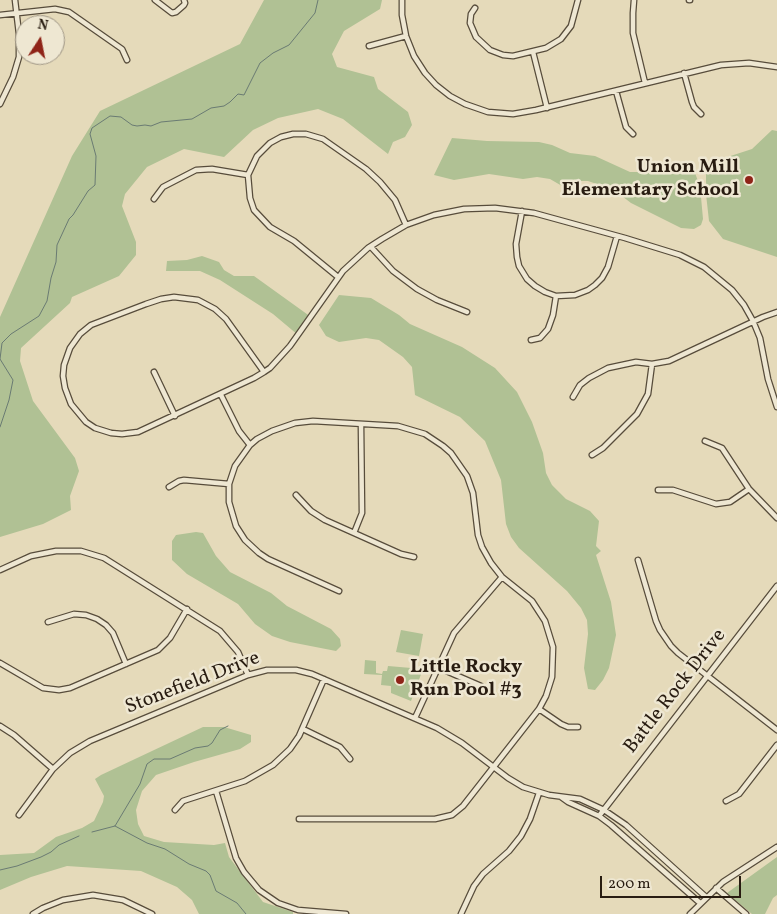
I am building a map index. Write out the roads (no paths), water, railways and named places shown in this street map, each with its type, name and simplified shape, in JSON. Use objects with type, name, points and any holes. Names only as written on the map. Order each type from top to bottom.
[{"type":"street","points":[[0,104],[13,77],[19,57],[19,34],[15,0]]},
{"type":"street","points":[[154,0],[172,13],[184,5],[184,0]]},
{"type":"street","points":[[402,0],[402,15],[406,36],[414,56],[429,78],[442,90],[465,104],[488,112],[505,114],[547,108],[720,64],[760,64],[777,67]]},
{"type":"street","points":[[475,8],[471,14],[471,27],[476,37],[495,52],[518,55],[553,45],[564,36],[574,20],[578,0]]},
{"type":"street","points":[[634,0],[632,13],[633,33],[645,83]]},
{"type":"street","points":[[0,15],[54,9],[69,12],[122,49],[127,60]]},
{"type":"street","points":[[369,46],[406,36]]},
{"type":"street","points":[[533,52],[547,108]]},
{"type":"street","points":[[684,74],[694,107],[701,114]]},
{"type":"street","points":[[616,91],[626,127],[633,134]]},
{"type":"street","points":[[338,277],[294,241],[272,229],[259,217],[250,198],[248,175],[257,156],[273,141],[293,134],[315,136],[330,143],[366,169],[380,182],[394,200],[406,225]]},
{"type":"street","points":[[154,199],[163,187],[196,170],[212,169],[248,175]]},
{"type":"street","points":[[264,372],[223,316],[207,304],[188,298],[174,297],[161,298],[91,325],[76,338],[66,359],[64,382],[71,404],[86,422],[105,432],[127,434],[138,432],[220,395],[264,372],[286,351],[338,277],[371,247],[406,225],[434,215],[464,209],[495,208],[522,211],[617,236],[680,255],[704,267],[732,290],[744,305],[753,321],[760,338],[769,386],[777,407]]},
{"type":"street","points":[[522,211],[516,244],[520,266],[535,286],[556,296],[575,295],[595,285],[606,273],[617,236]]},
{"type":"street","points":[[371,247],[393,271],[417,289],[437,300],[468,312]]},
{"type":"street","points":[[531,340],[540,338],[548,329],[553,316],[556,296]]},
{"type":"street","points":[[573,397],[580,386],[589,378],[608,368],[636,362],[652,364],[669,361],[753,321],[777,312]]},
{"type":"street","points":[[592,455],[603,448],[637,414],[648,394],[652,364]]},
{"type":"street","points":[[154,372],[175,416]]},
{"type":"street","points":[[220,395],[239,431],[250,445]]},
{"type":"street","points":[[299,819],[443,818],[455,813],[464,806],[539,709],[546,696],[552,676],[554,657],[551,638],[545,621],[526,596],[502,577],[482,547],[478,534],[474,500],[470,485],[462,468],[451,453],[434,439],[414,430],[398,426],[313,421],[295,423],[272,431],[250,445],[235,466],[229,484],[229,502],[240,534],[250,546],[268,559],[339,591]]},
{"type":"street","points":[[354,533],[362,513],[362,424]]},
{"type":"street","points":[[705,441],[722,448],[749,489],[777,518]]},
{"type":"street","points":[[169,486],[184,480],[229,484]]},
{"type":"street","points":[[658,490],[673,490],[716,504],[723,504],[736,500],[749,489]]},
{"type":"street","points":[[296,495],[305,506],[318,516],[401,554],[414,557]]},
{"type":"street","points":[[0,570],[31,556],[64,550],[88,553],[113,563],[214,626],[238,652],[248,675]]},
{"type":"street","points":[[638,560],[660,630],[675,650],[777,730]]},
{"type":"street","points":[[415,718],[437,667],[458,626],[502,577]]},
{"type":"street","name":"Battle Rock Drive","points":[[599,816],[777,586]]},
{"type":"street","points":[[0,663],[39,686],[59,690],[70,688],[153,653],[162,647],[170,638],[187,609]]},
{"type":"street","points":[[48,622],[74,614],[97,618],[113,633],[126,664]]},
{"type":"street","points":[[437,667],[482,686]]},
{"type":"street","name":"Stonefield Drive","points":[[19,815],[53,769],[70,753],[90,741],[248,675],[267,670],[286,669],[306,672],[324,679],[452,736],[517,784],[539,793],[580,799],[604,810],[626,825],[706,897]]},
{"type":"street","points":[[174,810],[184,801],[245,781],[264,772],[290,748],[302,729],[324,679]]},
{"type":"street","points":[[539,709],[567,727],[578,728]]},
{"type":"street","points":[[0,726],[53,769]]},
{"type":"street","points":[[302,729],[340,747],[350,759]]},
{"type":"street","points":[[726,801],[739,794],[777,745]]},
{"type":"street","points":[[216,791],[236,858],[244,872],[259,890],[278,903],[298,910],[346,914]]},
{"type":"street","points":[[461,914],[478,880],[521,836],[530,819],[539,793]]},
{"type":"street","name":"Stonefield Drive","points":[[561,797],[599,816],[621,832],[700,903]]},
{"type":"street","points":[[690,914],[716,888],[777,847]]},
{"type":"street","points":[[716,888],[746,914]]},
{"type":"street","points":[[33,914],[63,900],[93,895],[123,900],[152,914]]},
{"type":"waterway","points":[[0,427],[13,380],[0,359],[2,343],[11,334],[39,316],[47,301],[56,262],[57,245],[69,219],[88,191],[95,185],[96,156],[90,134],[92,128],[110,116],[121,117],[132,125],[137,126],[151,126],[161,122],[192,119],[211,108],[224,106],[238,94],[244,95],[260,63],[273,53],[289,45],[315,13],[318,0]]},
{"type":"waterway","points":[[92,832],[115,826],[140,784],[147,764],[154,759],[170,759],[195,748],[208,746],[220,730],[228,726]]},
{"type":"waterway","points":[[115,826],[147,843],[165,849],[189,864],[206,871],[210,875],[216,891],[237,903],[246,914]]},
{"type":"waterway","points":[[0,870],[41,857],[59,845],[79,836]]},
{"type":"place","name":"Union Mill Elementary School","points":[[749,180]]},
{"type":"place","name":"Little Rocky Run Pool #3","points":[[400,680]]}]
